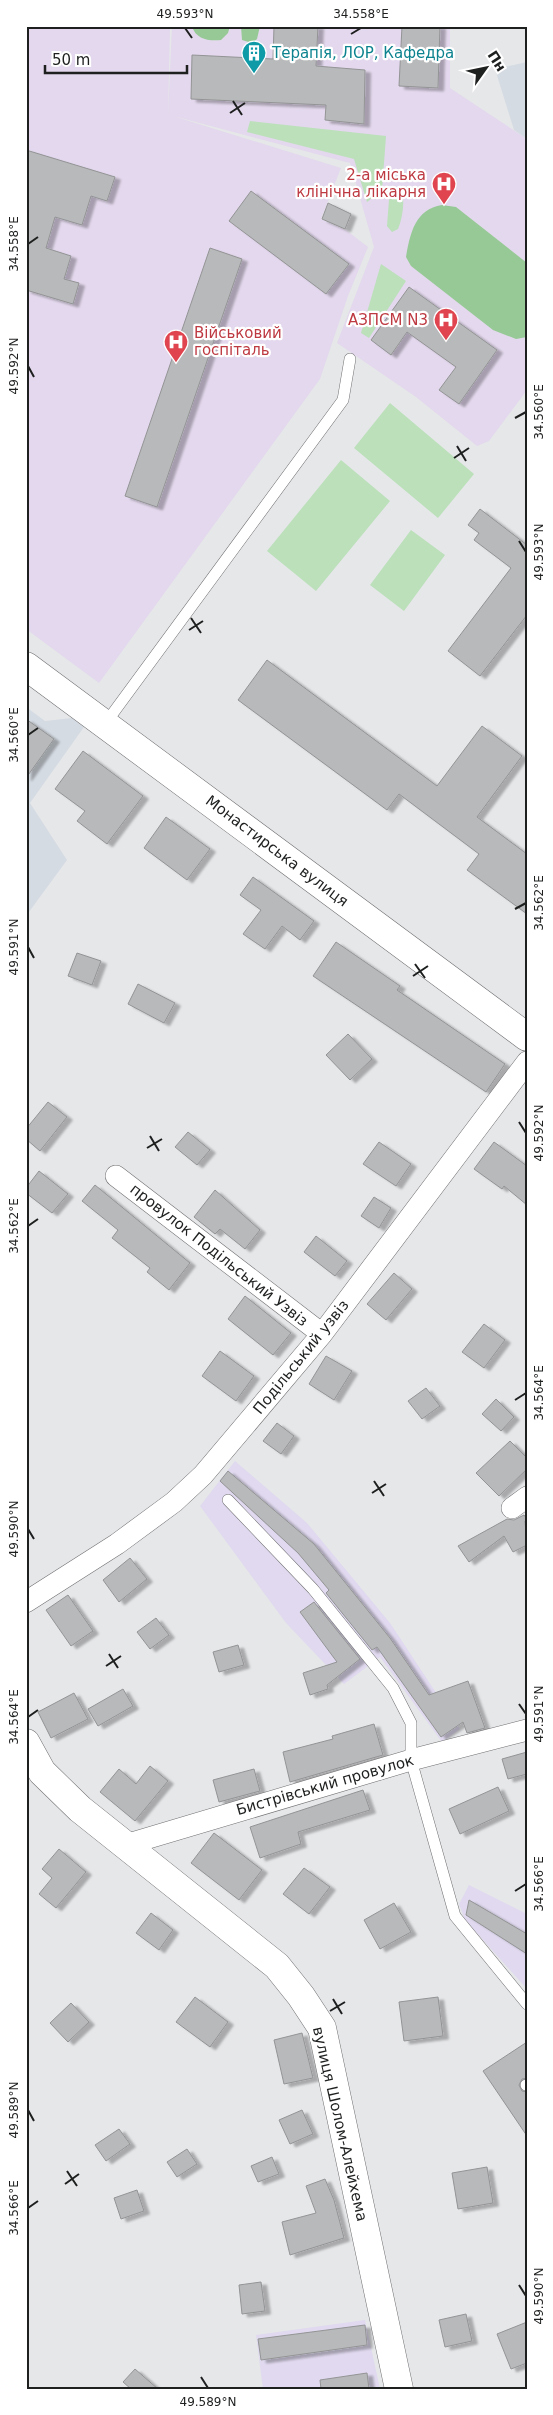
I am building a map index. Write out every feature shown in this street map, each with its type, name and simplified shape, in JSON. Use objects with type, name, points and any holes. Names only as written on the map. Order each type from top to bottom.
[{"type":"main road","name":"Монастирська вулиця","points":[[26,666],[527,1037]]},
{"type":"main road","name":"вулиця Шолом-Алейхема","points":[[26,1744],[42,1772],[80,1810],[277,1966],[301,1996],[322,2028],[399,2389]]},
{"type":"street","name":"Подільський узвіз","points":[[26,1602],[117,1544],[174,1502],[203,1474],[322,1334],[527,1062]]},
{"type":"street","name":"провулок Подільський Узвіз","points":[[116,1176],[322,1334]]},
{"type":"street","name":"Бистрівський провулок","points":[[125,1845],[411,1760],[527,1730]]},
{"type":"lane","points":[[105,724],[343,400],[350,359]]},
{"type":"lane","points":[[228,1500],[313,1589],[393,1688],[411,1723],[411,1760],[455,1916],[527,2004]]},
{"type":"shaded area","name":"Військовий госпіталь","points":[[26,26],[170,26],[168,116],[172,26],[450,26],[450,88],[527,139],[527,390],[489,441],[477,446],[416,397],[337,343],[374,247],[350,163],[173,116],[341,168],[321,219],[346,230],[368,247],[348,296],[320,379],[99,683],[26,629]]},
{"type":"shaded area","points":[[527,62],[527,139],[514,130],[495,69]]},
{"type":"shaded area","points":[[26,707],[45,721],[72,718],[84,727],[30,803],[67,860],[26,916]]},
{"type":"shaded area","points":[[235,1461],[307,1523],[390,1623],[460,1729],[442,1742],[380,1657],[344,1684],[286,1623],[200,1506]]},
{"type":"shaded area","points":[[469,1885],[527,1914],[527,1989],[465,1920],[459,1904]]},
{"type":"shaded area","points":[[365,2320],[380,2389],[263,2389],[256,2335]]},
{"type":"green space","points":[[192,26],[230,26],[228,33],[221,40],[208,40],[200,37]]},
{"type":"green space","points":[[241,26],[260,26],[257,39],[252,43],[242,40]]},
{"type":"green space","points":[[250,121],[386,136],[382,190],[367,202],[354,159],[247,132]]},
{"type":"green space","points":[[398,190],[402,193],[403,211],[398,229],[392,232],[387,226],[389,200]]},
{"type":"green space","points":[[442,205],[456,207],[527,263],[527,337],[516,339],[493,330],[411,266],[406,257],[415,224],[420,217],[433,207]]},
{"type":"green space","points":[[381,264],[406,281],[369,338],[361,333]]},
{"type":"green space","points":[[390,403],[474,474],[438,518],[354,448]]},
{"type":"green space","points":[[341,460],[390,501],[316,591],[267,551]]},
{"type":"green space","points":[[411,530],[445,555],[404,611],[370,585]]},
{"type":"building","name":"Терапія, ЛОР, Кафедра","points":[[274,26],[318,26],[316,66],[365,70],[364,124],[325,120],[326,105],[191,99],[192,55],[273,59]]},
{"type":"building","points":[[402,26],[440,26],[438,88],[399,86]]},
{"type":"building","points":[[26,150],[115,177],[107,201],[91,196],[82,225],[55,217],[46,248],[71,256],[64,279],[79,283],[73,304],[26,290]]},
{"type":"building","points":[[251,191],[349,264],[326,294],[229,221]]},
{"type":"building","points":[[328,203],[351,214],[345,229],[322,219]]},
{"type":"building","points":[[210,248],[242,259],[157,507],[125,496]]},
{"type":"building","points":[[409,287],[497,350],[459,404],[439,390],[456,367],[407,332],[391,355],[371,340]]},
{"type":"building","points":[[480,509],[527,545],[527,615],[480,676],[448,651],[511,568],[474,540],[479,533],[468,525]]},
{"type":"building","points":[[267,660],[437,786],[482,726],[522,756],[477,817],[527,854],[527,914],[467,870],[479,854],[399,794],[387,810],[238,700]]},
{"type":"building","points":[[26,719],[54,739],[26,778]]},
{"type":"building","points":[[83,751],[143,796],[107,844],[77,821],[85,811],[55,789]]},
{"type":"building","points":[[166,817],[210,849],[187,880],[144,848]]},
{"type":"building","points":[[253,877],[314,921],[300,940],[282,926],[265,949],[243,934],[261,910],[240,895]]},
{"type":"building","points":[[336,942],[400,986],[397,990],[505,1064],[486,1092],[313,976]]},
{"type":"building","points":[[77,953],[101,961],[92,985],[68,976]]},
{"type":"building","points":[[138,984],[175,1003],[164,1023],[128,1004]]},
{"type":"building","points":[[348,1034],[372,1059],[350,1080],[326,1055]]},
{"type":"building","points":[[48,1102],[67,1117],[40,1151],[26,1139],[26,1129]]},
{"type":"building","points":[[188,1132],[210,1150],[197,1165],[175,1147]]},
{"type":"building","points":[[379,1142],[411,1164],[396,1186],[363,1164]]},
{"type":"building","points":[[494,1142],[527,1166],[527,1205],[504,1186],[502,1189],[474,1169]]},
{"type":"building","points":[[39,1171],[68,1194],[52,1213],[26,1193],[26,1188]]},
{"type":"building","points":[[95,1185],[190,1263],[169,1290],[147,1272],[150,1268],[112,1238],[118,1230],[82,1201]]},
{"type":"building","points":[[215,1190],[260,1230],[245,1249],[220,1229],[215,1234],[194,1217]]},
{"type":"building","points":[[374,1197],[391,1208],[379,1228],[361,1216]]},
{"type":"building","points":[[316,1236],[347,1261],[335,1276],[304,1252]]},
{"type":"building","points":[[394,1273],[412,1289],[386,1320],[367,1304]]},
{"type":"building","points":[[245,1296],[291,1333],[273,1355],[228,1319]]},
{"type":"building","points":[[484,1324],[505,1340],[484,1368],[462,1352]]},
{"type":"building","points":[[220,1351],[254,1376],[236,1401],[202,1376]]},
{"type":"building","points":[[326,1356],[352,1371],[334,1400],[309,1384]]},
{"type":"building","points":[[426,1388],[440,1406],[422,1419],[408,1401]]},
{"type":"building","points":[[496,1399],[514,1417],[501,1431],[482,1414]]},
{"type":"building","points":[[277,1423],[294,1436],[281,1454],[263,1441]]},
{"type":"building","points":[[510,1441],[527,1458],[527,1469],[499,1496],[476,1473]]},
{"type":"building","points":[[228,1471],[314,1544],[390,1638],[429,1695],[468,1681],[485,1728],[467,1733],[463,1722],[441,1737],[377,1647],[372,1650],[326,1593],[329,1590],[298,1553],[220,1481]]},
{"type":"building","points":[[524,1515],[527,1519],[525,1521],[527,1545],[513,1552],[504,1536],[469,1562],[458,1546],[507,1519],[514,1520]]},
{"type":"building","points":[[130,1558],[147,1579],[119,1602],[103,1580]]},
{"type":"building","points":[[68,1595],[93,1631],[71,1646],[46,1610]]},
{"type":"building","points":[[314,1602],[360,1659],[327,1685],[328,1689],[310,1695],[303,1673],[337,1662],[300,1612]]},
{"type":"building","points":[[156,1618],[169,1635],[150,1649],[137,1632]]},
{"type":"building","points":[[238,1645],[244,1665],[219,1672],[213,1652]]},
{"type":"building","points":[[123,1689],[133,1706],[98,1726],[88,1709]]},
{"type":"building","points":[[74,1693],[88,1719],[51,1738],[38,1712]]},
{"type":"building","points":[[374,1724],[383,1755],[290,1782],[283,1752],[333,1739],[332,1736]]},
{"type":"building","points":[[527,1752],[527,1774],[508,1779],[502,1759]]},
{"type":"building","points":[[150,1766],[168,1781],[135,1821],[100,1792],[119,1769],[136,1784]]},
{"type":"building","points":[[254,1769],[260,1791],[219,1802],[213,1780]]},
{"type":"building","points":[[498,1787],[509,1811],[460,1834],[449,1809]]},
{"type":"building","points":[[363,1790],[370,1810],[298,1832],[301,1844],[260,1858],[250,1827]]},
{"type":"building","points":[[214,1833],[262,1870],[239,1900],[191,1863]]},
{"type":"building","points":[[59,1849],[86,1872],[56,1908],[39,1894],[52,1878],[42,1869]]},
{"type":"building","points":[[304,1868],[330,1887],[309,1914],[283,1894]]},
{"type":"building","points":[[469,1900],[527,1934],[527,1954],[466,1915]]},
{"type":"building","points":[[394,1903],[411,1932],[380,1949],[364,1920]]},
{"type":"building","points":[[151,1913],[173,1930],[159,1950],[136,1933]]},
{"type":"building","points":[[195,1997],[228,2022],[210,2047],[176,2022]]},
{"type":"building","points":[[438,1997],[443,2036],[404,2041],[399,2002]]},
{"type":"building","points":[[71,2003],[89,2022],[68,2042],[50,2023]]},
{"type":"building","points":[[302,2033],[313,2078],[284,2084],[274,2040]]},
{"type":"building","points":[[527,2042],[527,2078],[522,2079],[519,2085],[522,2091],[527,2092],[527,2136],[483,2071]]},
{"type":"building","points":[[302,2110],[313,2134],[290,2144],[279,2120]]},
{"type":"building","points":[[119,2129],[130,2144],[106,2161],[95,2145]]},
{"type":"building","points":[[187,2149],[197,2164],[177,2177],[167,2162]]},
{"type":"building","points":[[272,2157],[279,2174],[258,2182],[251,2166]]},
{"type":"building","points":[[487,2167],[493,2203],[458,2209],[452,2173]]},
{"type":"building","points":[[325,2179],[334,2200],[344,2238],[290,2255],[282,2222],[316,2213],[306,2186]]},
{"type":"building","points":[[137,2190],[144,2211],[121,2219],[114,2198]]},
{"type":"building","points":[[261,2282],[265,2311],[242,2314],[239,2285]]},
{"type":"building","points":[[466,2314],[472,2341],[445,2347],[439,2320]]},
{"type":"building","points":[[527,2322],[527,2363],[511,2369],[497,2334]]},
{"type":"building","points":[[365,2325],[367,2345],[261,2360],[258,2339]]},
{"type":"building","points":[[135,2369],[158,2389],[131,2389],[123,2382]]},
{"type":"building","points":[[367,2373],[369,2389],[321,2389],[320,2380]]},
{"type":"place","name":"Терапія, ЛОР, Кафедра","points":[[254,74]]},
{"type":"place","name":"2-а міська клінічна лікарня","points":[[444,205]]},
{"type":"place","name":"АЗПСМ N3","points":[[446,341]]},
{"type":"place","name":"Військовий госпіталь","points":[[176,363]]}]
